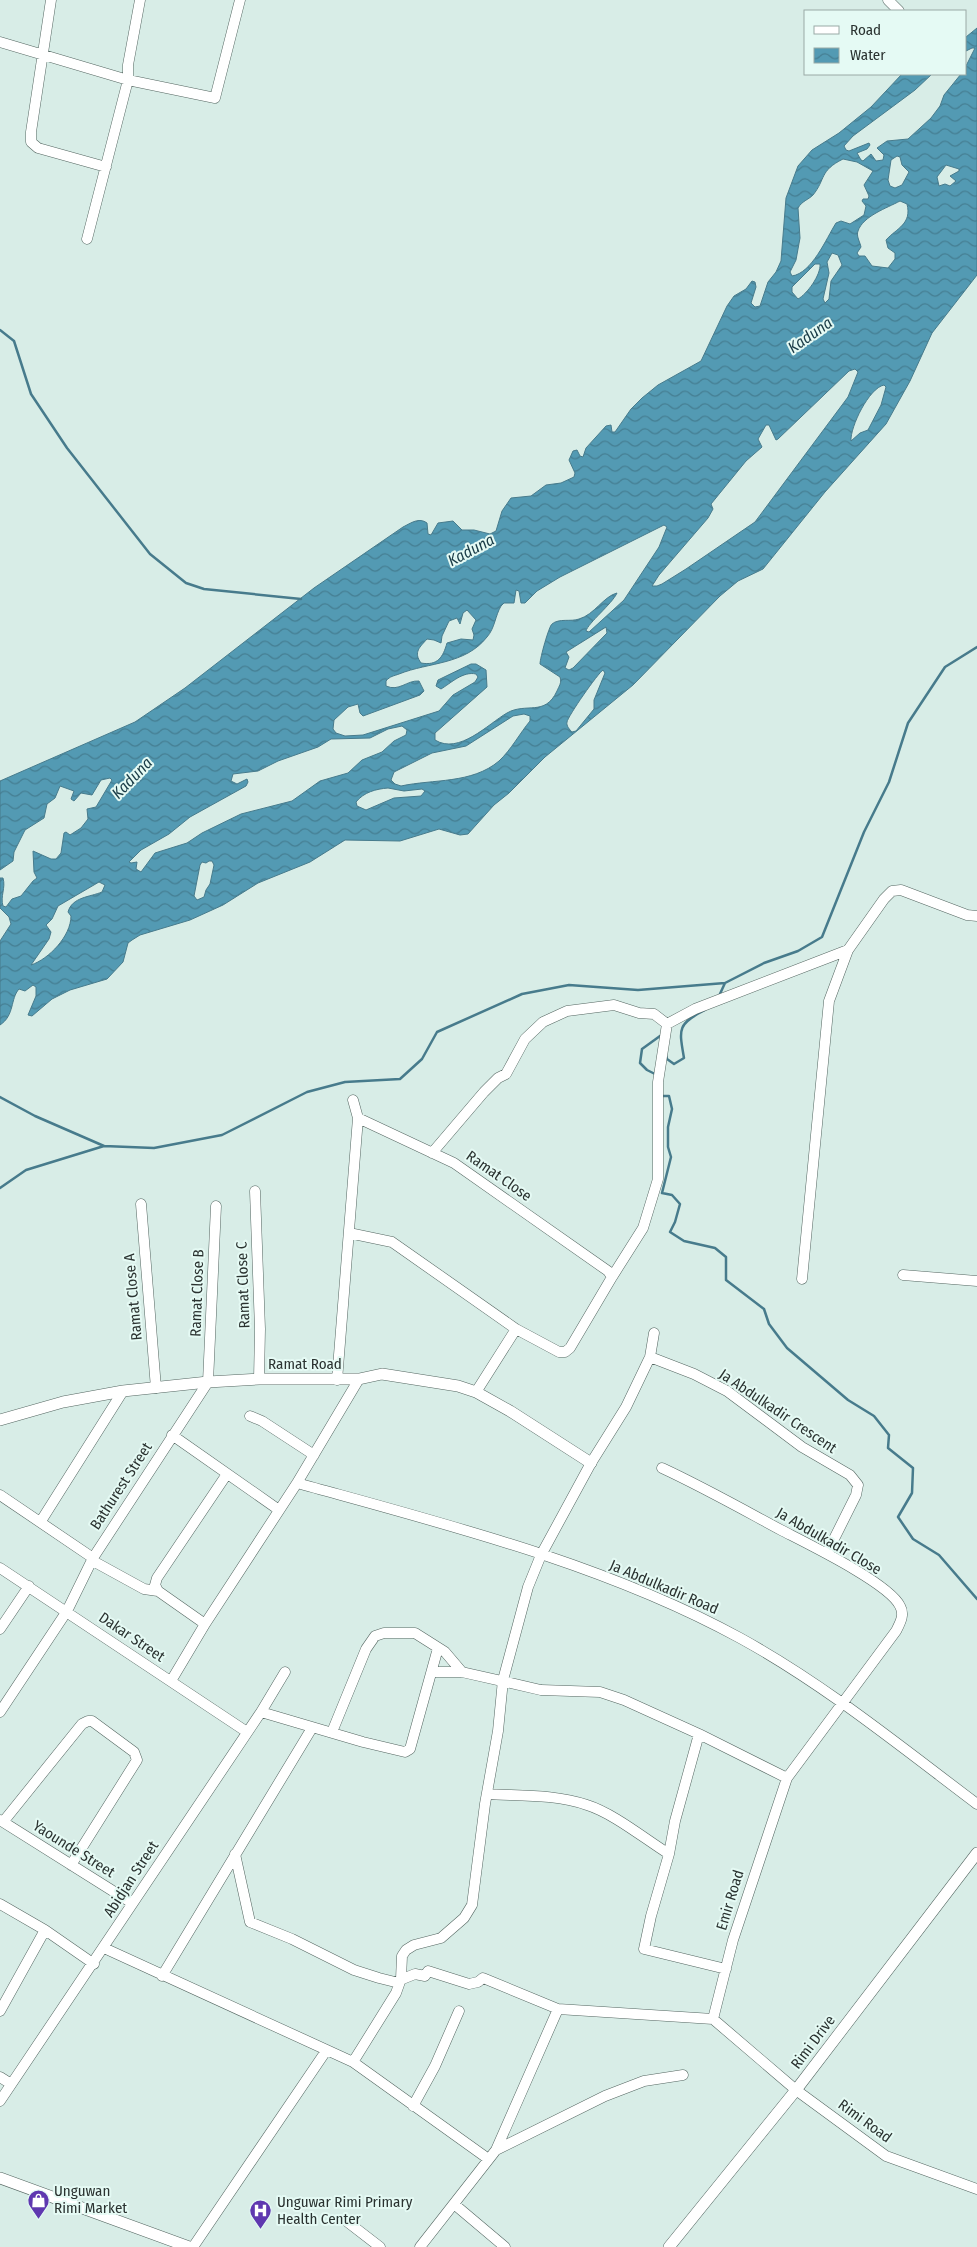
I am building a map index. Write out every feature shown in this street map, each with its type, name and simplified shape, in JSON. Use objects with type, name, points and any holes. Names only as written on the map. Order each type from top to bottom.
[{"type":"street","points":[[51,0],[31,142],[38,148],[106,167]]},
{"type":"street","points":[[88,238],[128,80],[128,64],[140,0]]},
{"type":"street","points":[[0,42],[128,80],[215,98],[240,0]]},
{"type":"street","points":[[888,0],[898,10]]},
{"type":"street","points":[[802,1280],[829,1001],[848,950],[884,899],[892,891],[901,890],[967,915],[977,916]]},
{"type":"street","points":[[667,1024],[695,1009],[848,950]]},
{"type":"street","points":[[432,1153],[484,1092],[498,1078],[506,1074],[524,1039],[543,1022],[567,1011],[614,1005],[639,1013],[654,1014],[667,1024]]},
{"type":"street","points":[[349,1233],[392,1242],[516,1329],[559,1352],[565,1352],[570,1348],[643,1228],[658,1178],[658,1082],[667,1024]]},
{"type":"street","points":[[337,1380],[358,1118],[353,1100]]},
{"type":"street","name":"Ramat Close","points":[[358,1118],[454,1163],[608,1271],[612,1277]]},
{"type":"street","name":"Ramat Close C","points":[[255,1191],[260,1329],[259,1379]]},
{"type":"street","name":"Ramat Close A","points":[[140,1204],[156,1388]]},
{"type":"street","name":"Ramat Close B","points":[[208,1382],[216,1206]]},
{"type":"street","points":[[903,1275],[977,1281]]},
{"type":"street","points":[[476,1392],[516,1329]]},
{"type":"street","points":[[353,2062],[381,2015],[389,2006],[401,1979],[402,1956],[406,1950],[414,1945],[441,1938],[464,1918],[472,1906],[487,1794],[498,1731],[502,1680],[528,1587],[541,1555],[591,1463],[626,1407],[650,1357],[654,1333]]},
{"type":"street","name":"Ja Abdulkadir Crescent","points":[[650,1357],[694,1374],[727,1391],[802,1447],[850,1475],[858,1485],[856,1495],[827,1553]]},
{"type":"street","name":"Ramat Road","points":[[0,1420],[63,1402],[124,1391],[208,1382],[259,1379],[360,1379],[382,1374],[458,1386],[476,1392],[510,1411],[591,1463]]},
{"type":"street","points":[[172,1681],[205,1624],[297,1484],[360,1379]]},
{"type":"street","name":"Bathurest Street","points":[[0,1712],[67,1611],[93,1559],[208,1382]]},
{"type":"street","points":[[41,1522],[124,1391]]},
{"type":"street","points":[[250,1416],[262,1421],[314,1455]]},
{"type":"street","points":[[172,1435],[280,1510]]},
{"type":"street","name":"Ja Abdulkadir Close","points":[[662,1468],[696,1483],[827,1553],[886,1591],[900,1606],[903,1618],[896,1631],[844,1703]]},
{"type":"street","points":[[158,1591],[155,1585],[157,1578],[227,1474]]},
{"type":"street","name":"Ja Abdulkadir Road","points":[[297,1484],[541,1555],[618,1582],[691,1613],[740,1638],[844,1703],[977,1804]]},
{"type":"street","points":[[0,1495],[93,1559],[144,1589],[158,1591],[205,1624]]},
{"type":"street","name":"Dakar Street","points":[[0,1568],[247,1732]]},
{"type":"street","points":[[0,1629],[29,1586]]},
{"type":"street","points":[[332,1732],[366,1649],[375,1636],[384,1633],[415,1633],[445,1652],[462,1672]]},
{"type":"street","points":[[261,1712],[312,1728],[405,1752],[410,1749],[438,1648]]},
{"type":"street","name":"Abidjan Street","points":[[0,2101],[94,1964],[132,1903],[261,1712],[284,1672]]},
{"type":"street","points":[[432,1672],[462,1672],[541,1690],[600,1692],[624,1700],[699,1734],[787,1778]]},
{"type":"street","name":"Emir Road","points":[[713,2019],[726,1969],[766,1838],[787,1778],[844,1703]]},
{"type":"street","points":[[2,1821],[82,1724],[88,1720],[92,1721],[134,1752],[137,1760],[71,1865]]},
{"type":"street","points":[[162,1976],[312,1728]]},
{"type":"street","points":[[699,1734],[675,1821],[669,1854],[651,1916],[644,1949],[726,1969]]},
{"type":"street","points":[[487,1794],[562,1798],[587,1805],[602,1811],[669,1854]]},
{"type":"street","name":"Yaounde Street","points":[[2,1821],[132,1903]]},
{"type":"street","name":"Rimi Drive","points":[[669,2247],[796,2090],[977,1853]]},
{"type":"street","points":[[235,1854],[250,1922],[292,1939],[354,1970],[395,1982],[415,1974],[425,1976],[428,1970],[469,1984],[478,1982],[483,1978],[558,2009],[713,2019],[796,2090]]},
{"type":"street","points":[[0,1904],[45,1930],[94,1964]]},
{"type":"street","points":[[0,2011],[45,1930]]},
{"type":"street","points":[[104,1948],[353,2062],[487,2158]]},
{"type":"street","points":[[496,2150],[558,2009]]},
{"type":"street","points":[[413,2106],[435,2066],[459,2011]]},
{"type":"street","points":[[0,2178],[191,2247],[326,2051]]},
{"type":"street","points":[[420,2247],[487,2158],[496,2150],[605,2096],[644,2081],[683,2075]]},
{"type":"street","points":[[0,2076],[11,2084]]},
{"type":"street","name":"Rimi Road","points":[[796,2090],[886,2156],[977,2190]]},
{"type":"street","points":[[454,2204],[505,2247]]},
{"type":"street","points":[[346,2220],[380,2247]]},
{"type":"water","name":"Kaduna","points":[[977,28],[977,275],[932,333],[910,381],[886,424],[825,492],[763,569],[738,581],[720,596],[633,685],[545,757],[509,793],[494,805],[468,834],[460,835],[439,829],[400,841],[345,840],[310,862],[258,883],[223,905],[190,920],[140,935],[128,943],[123,962],[107,979],[70,990],[52,999],[32,1016],[28,1015],[36,996],[36,987],[33,985],[25,991],[19,989],[14,997],[8,1017],[0,1025],[0,941],[11,924],[9,917],[0,908],[0,878],[3,878],[2,902],[3,906],[6,907],[12,899],[21,896],[37,878],[34,872],[33,851],[51,859],[56,859],[61,853],[64,833],[66,832],[70,835],[81,828],[88,819],[87,809],[96,807],[112,780],[110,778],[101,780],[92,795],[81,793],[74,801],[71,799],[74,791],[60,786],[55,798],[47,804],[44,818],[25,830],[14,852],[13,861],[0,870],[0,781],[135,722],[185,688],[314,588],[403,527],[415,521],[424,521],[427,523],[428,534],[431,535],[438,523],[453,521],[462,530],[474,530],[490,534],[496,531],[502,511],[511,498],[531,496],[546,485],[561,483],[574,477],[575,473],[569,460],[573,451],[577,450],[580,456],[583,457],[586,448],[606,426],[611,425],[612,432],[615,432],[631,409],[642,398],[658,385],[701,361],[727,306],[734,296],[746,289],[752,281],[755,282],[756,287],[751,303],[755,307],[760,306],[768,282],[776,272],[781,261],[786,198],[798,166],[812,150],[839,133],[871,107],[901,75],[931,75],[915,90],[853,136],[844,146],[849,151],[869,143],[870,145],[867,149],[857,153],[861,160],[863,161],[871,154],[876,161],[883,160],[884,155],[877,148],[887,141],[908,139],[931,118],[940,106],[944,95],[960,75],[967,75],[967,64],[975,48],[967,50],[967,36]],"holes":[[[897,156],[900,157],[902,165],[909,172],[902,185],[895,188],[890,186],[888,180],[891,160]],[[843,159],[857,162],[873,171],[864,185],[869,196],[868,199],[863,199],[862,201],[866,206],[864,215],[850,224],[841,221],[836,223],[812,262],[799,274],[792,276],[790,272],[796,260],[800,238],[798,208],[813,195],[830,167]],[[946,165],[959,169],[959,171],[950,176],[956,181],[950,186],[945,184],[939,186],[937,177]],[[900,201],[907,204],[907,216],[903,225],[886,240],[888,248],[895,253],[895,259],[888,268],[872,266],[865,256],[859,256],[857,253],[861,247],[857,235],[858,231],[870,217]],[[832,253],[838,255],[842,265],[831,281],[829,299],[825,303],[823,299],[829,273],[827,262]],[[815,264],[820,264],[813,284],[805,293],[798,299],[792,292],[792,287]],[[855,369],[858,372],[848,397],[755,522],[662,584],[652,586],[659,575],[708,518],[713,509],[711,504],[746,461],[762,447],[758,439],[766,425],[769,425],[776,440],[849,371]],[[884,385],[886,387],[881,405],[868,430],[860,433],[851,441],[857,418],[867,400],[878,388]],[[664,525],[667,527],[659,547],[624,600],[589,632],[586,631],[595,618],[617,593],[584,617],[576,620],[558,621],[552,624],[545,642],[540,664],[560,677],[561,681],[557,691],[547,704],[507,713],[473,736],[454,744],[444,744],[435,740],[435,733],[487,687],[486,670],[476,664],[471,664],[438,680],[436,686],[441,689],[466,674],[476,674],[478,677],[475,682],[453,695],[439,711],[363,735],[345,736],[336,733],[333,729],[334,720],[348,707],[358,704],[360,713],[363,716],[420,695],[424,691],[419,681],[395,688],[386,686],[386,681],[392,676],[446,662],[468,653],[478,646],[490,633],[501,606],[504,603],[514,603],[516,590],[519,591],[521,603],[525,603],[537,591],[560,577]],[[467,610],[476,620],[472,629],[473,640],[461,639],[447,643],[444,652],[436,662],[421,663],[418,650],[427,639],[441,643],[449,621],[457,618],[460,624],[463,613]],[[606,627],[607,633],[569,670],[565,668],[569,657],[566,652]],[[603,670],[605,673],[594,700],[594,709],[576,731],[572,732],[567,722]],[[524,714],[530,716],[530,721],[508,752],[499,761],[477,774],[452,780],[401,786],[391,780],[394,772],[432,753],[466,746],[513,716]],[[402,726],[407,730],[406,735],[394,741],[382,752],[362,760],[348,773],[320,781],[292,801],[241,814],[202,833],[187,843],[155,853],[141,872],[136,869],[137,862],[129,862],[141,850],[169,834],[190,817],[246,786],[247,779],[237,784],[231,781],[233,774],[258,771],[278,761],[318,747],[331,739],[370,738],[388,729]],[[388,788],[404,791],[422,789],[425,791],[421,796],[394,798],[366,810],[357,806],[356,802],[366,793]],[[212,861],[214,865],[210,884],[204,897],[197,900],[194,896],[202,862]],[[99,882],[105,885],[102,892],[73,903],[68,912],[71,916],[70,924],[63,939],[45,958],[31,965],[49,939],[51,932],[46,925],[52,919],[58,906]]]},
{"type":"waterway","points":[[0,330],[14,341],[31,394],[67,448],[150,554],[186,583],[204,589],[301,599]]},
{"type":"waterway","points":[[0,1188],[26,1170],[104,1146],[154,1148],[222,1135],[307,1092],[345,1082],[400,1079],[422,1059],[437,1032],[522,994],[569,985],[638,990],[725,983],[764,963],[798,951],[822,937],[864,832],[889,782],[908,723],[945,667],[977,647]]},
{"type":"waterway","points":[[719,996],[725,983]]},
{"type":"waterway","points":[[666,1056],[674,1064],[684,1058],[681,1040],[682,1028],[689,1019],[705,1010]]},
{"type":"waterway","points":[[657,1075],[647,1070],[640,1063],[642,1049],[660,1036],[661,1039]]},
{"type":"waterway","points":[[662,1096],[669,1096],[672,1109],[668,1127],[668,1147],[671,1157],[662,1193],[672,1195],[680,1204],[670,1232],[684,1241],[715,1248],[726,1257],[726,1280],[764,1309],[769,1324],[787,1348],[848,1400],[874,1416],[889,1435],[888,1448],[913,1468],[912,1493],[898,1517],[913,1539],[939,1555],[977,1599]]},
{"type":"waterway","points":[[0,1097],[35,1116],[104,1146]]},
{"type":"place","name":"Unguwan Rimi Market","points":[[38,2219]]},
{"type":"place","name":"Unguwar Rimi Primary Health Center","points":[[261,2230]]}]
